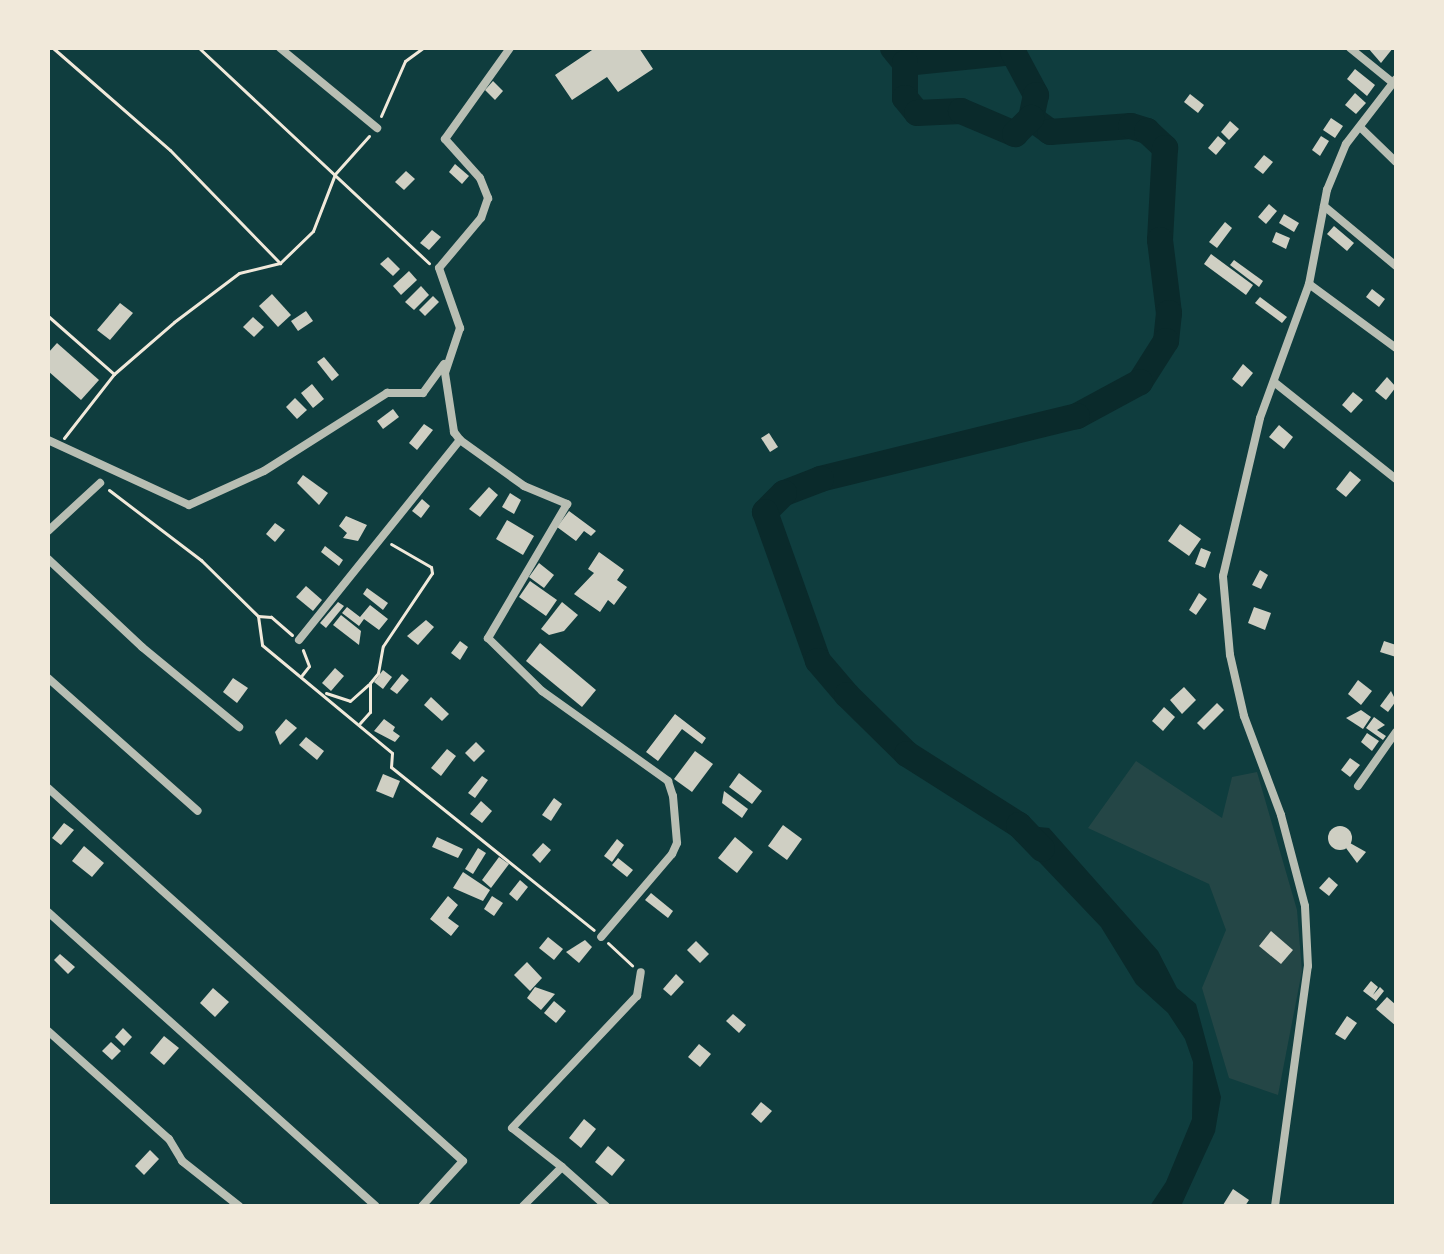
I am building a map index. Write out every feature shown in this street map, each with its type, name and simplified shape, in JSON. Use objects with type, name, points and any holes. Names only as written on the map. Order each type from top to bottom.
[{"type":"street","points":[[280,48],[377,128]]},
{"type":"street","points":[[48,440],[189,505],[264,471],[387,393],[423,393],[447,360],[460,328],[439,268],[481,218],[488,198],[480,178],[445,139],[510,48]]},
{"type":"street","points":[[1275,1206],[1307,980],[1305,906],[1281,815],[1244,716],[1230,655],[1223,576],[1234,510],[1309,284],[1324,206],[1346,144],[1394,81],[1350,48]]},
{"type":"street","points":[[1360,127],[1396,162]]},
{"type":"street","points":[[1324,206],[1396,266]]},
{"type":"street","points":[[1309,284],[1396,348]]},
{"type":"street","points":[[447,360],[454,432],[460,440],[524,486],[567,504],[488,638],[542,691],[668,781],[673,796],[677,843],[672,854],[601,937]]},
{"type":"street","points":[[1274,382],[1396,479]]},
{"type":"street","points":[[299,640],[384,540],[460,440]]},
{"type":"street","points":[[48,531],[100,483]]},
{"type":"street","points":[[48,559],[142,647],[239,727]]},
{"type":"street","points":[[48,678],[198,811]]},
{"type":"street","points":[[1358,786],[1396,732]]},
{"type":"street","points":[[48,788],[463,1161],[422,1206]]},
{"type":"street","points":[[48,912],[376,1206]]},
{"type":"street","points":[[606,1206],[512,1128],[637,996],[641,972]]},
{"type":"street","points":[[48,1031],[169,1139],[182,1161],[239,1206]]},
{"type":"street","points":[[523,1206],[562,1167]]},
{"type":"path","points":[[53,48],[170,150],[280,263]]},
{"type":"path","points":[[199,48],[422,252],[443,283]]},
{"type":"path","points":[[58,445],[114,374],[239,273],[280,263],[313,231],[335,174],[377,128],[405,61],[423,48]]},
{"type":"path","points":[[48,316],[114,374]]},
{"type":"path","points":[[100,483],[201,560],[258,616],[262,645],[326,693],[392,753],[391,767],[641,972]]},
{"type":"path","points":[[326,693],[350,701],[370,683],[378,673],[383,646],[432,573],[431,567],[384,540]]},
{"type":"path","points":[[258,616],[271,617],[299,640],[309,666],[302,675]]},
{"type":"path","points":[[359,724],[370,712],[370,683]]},
{"type":"shaded area","points":[[1136,761],[1222,818],[1232,777],[1257,772],[1297,910],[1302,971],[1278,1095],[1229,1078],[1202,988],[1226,930],[1209,884],[1088,828]]},
{"type":"shaded area","points":[[1019,825],[1049,828],[1158,951],[1177,988],[1196,1004],[1221,1097],[1215,1132],[1181,1206],[1150,1206],[1166,1182],[1192,1119],[1193,1062],[1185,1039],[1168,1013],[1136,984],[1101,927],[1024,846]]},
{"type":"building","points":[[595,48],[639,48],[653,69],[618,92],[607,77],[572,100],[555,75]]},
{"type":"building","points":[[1368,48],[1393,48],[1381,63]]},
{"type":"building","points":[[1355,69],[1375,85],[1367,96],[1347,79]]},
{"type":"building","points":[[493,81],[503,91],[495,100],[485,90]]},
{"type":"building","points":[[1355,93],[1366,103],[1356,114],[1345,105]]},
{"type":"building","points":[[1190,94],[1204,105],[1198,113],[1184,102]]},
{"type":"building","points":[[1331,118],[1343,126],[1335,138],[1323,130]]},
{"type":"building","points":[[1230,121],[1239,129],[1229,140],[1221,132]]},
{"type":"building","points":[[1218,136],[1226,143],[1216,155],[1208,148]]},
{"type":"building","points":[[1321,136],[1329,141],[1320,156],[1312,150]]},
{"type":"building","points":[[1264,155],[1273,162],[1263,174],[1254,167]]},
{"type":"building","points":[[455,164],[469,176],[462,184],[449,172]]},
{"type":"building","points":[[406,171],[415,179],[404,190],[395,182]]},
{"type":"building","points":[[1269,204],[1277,211],[1266,224],[1258,217]]},
{"type":"building","points":[[1284,214],[1299,223],[1294,232],[1279,223]]},
{"type":"building","points":[[1225,222],[1232,228],[1217,248],[1209,242]]},
{"type":"building","points":[[1334,226],[1354,243],[1347,251],[1327,234]]},
{"type":"building","points":[[432,230],[441,237],[429,250],[420,243]]},
{"type":"building","points":[[1276,232],[1290,238],[1286,249],[1272,242]]},
{"type":"building","points":[[1211,254],[1253,285],[1246,295],[1204,264]]},
{"type":"building","points":[[388,257],[400,269],[393,276],[380,264]]},
{"type":"building","points":[[1234,260],[1263,281],[1259,287],[1230,265]]},
{"type":"building","points":[[409,271],[417,280],[401,295],[393,286]]},
{"type":"building","points":[[421,286],[429,295],[414,310],[405,302]]},
{"type":"building","points":[[1372,289],[1385,299],[1379,307],[1366,297]]},
{"type":"building","points":[[272,294],[291,315],[278,327],[259,306]]},
{"type":"building","points":[[433,296],[439,302],[425,316],[419,310]]},
{"type":"building","points":[[1260,297],[1287,317],[1282,323],[1255,303]]},
{"type":"building","points":[[120,303],[133,313],[110,340],[97,330]]},
{"type":"building","points":[[306,311],[313,321],[298,331],[291,321]]},
{"type":"building","points":[[253,317],[264,327],[254,337],[243,327]]},
{"type":"building","points":[[57,343],[99,380],[81,400],[48,371],[48,353]]},
{"type":"building","points":[[324,357],[339,375],[332,381],[317,362]]},
{"type":"building","points":[[1243,364],[1253,373],[1242,387],[1232,379]]},
{"type":"building","points":[[1387,377],[1396,387],[1386,400],[1375,391]]},
{"type":"building","points":[[312,384],[324,399],[313,408],[301,393]]},
{"type":"building","points":[[1353,392],[1363,400],[1351,413],[1342,405]]},
{"type":"building","points":[[295,398],[307,410],[297,419],[286,407]]},
{"type":"building","points":[[393,409],[399,417],[383,429],[377,421]]},
{"type":"building","points":[[424,424],[433,430],[417,450],[409,443]]},
{"type":"building","points":[[1279,425],[1293,437],[1284,449],[1269,437]]},
{"type":"building","points":[[769,433],[778,447],[770,452],[761,438]]},
{"type":"building","points":[[1350,471],[1361,480],[1346,497],[1336,489]]},
{"type":"building","points":[[303,475],[328,493],[319,505],[297,483]]},
{"type":"building","points":[[489,487],[498,495],[480,517],[469,509]]},
{"type":"building","points":[[510,493],[521,500],[514,514],[502,507]]},
{"type":"building","points":[[422,499],[430,506],[421,518],[412,511]]},
{"type":"building","points":[[569,511],[596,531],[591,536],[584,531],[576,541],[557,527]]},
{"type":"building","points":[[346,516],[367,525],[358,541],[343,538],[347,533],[339,526]]},
{"type":"building","points":[[507,520],[534,536],[523,555],[496,539]]},
{"type":"building","points":[[275,523],[285,530],[275,542],[266,534]]},
{"type":"building","points":[[1180,524],[1201,539],[1189,556],[1168,541]]},
{"type":"building","points":[[325,546],[343,560],[339,566],[321,552]]},
{"type":"building","points":[[1201,548],[1211,552],[1205,568],[1195,564]]},
{"type":"building","points":[[599,552],[624,570],[617,580],[627,587],[614,605],[608,600],[600,612],[574,594],[594,573],[588,569]]},
{"type":"building","points":[[539,563],[554,575],[544,588],[529,577]]},
{"type":"building","points":[[1260,570],[1268,575],[1261,589],[1252,585]]},
{"type":"building","points":[[530,581],[557,600],[546,616],[519,597]]},
{"type":"building","points":[[306,586],[322,600],[313,611],[296,597]]},
{"type":"building","points":[[367,588],[388,603],[383,610],[363,594]]},
{"type":"building","points":[[1199,593],[1207,599],[1196,615],[1189,610]]},
{"type":"building","points":[[338,602],[344,606],[326,628],[320,623]]},
{"type":"building","points":[[562,602],[578,615],[564,631],[549,635],[541,629]]},
{"type":"building","points":[[370,605],[388,619],[379,630],[364,619],[359,626],[342,613],[347,607],[360,617]]},
{"type":"building","points":[[1254,607],[1271,613],[1265,630],[1248,623]]},
{"type":"building","points":[[341,615],[361,631],[359,645],[333,625]]},
{"type":"building","points":[[426,620],[434,627],[418,645],[407,636]]},
{"type":"building","points":[[460,641],[468,647],[460,660],[451,653]]},
{"type":"building","points":[[1384,641],[1396,645],[1396,657],[1380,652]]},
{"type":"building","points":[[540,643],[596,690],[582,707],[526,661]]},
{"type":"building","points":[[335,668],[344,676],[331,691],[322,683]]},
{"type":"building","points":[[383,670],[392,677],[383,689],[374,682]]},
{"type":"building","points":[[402,674],[409,680],[397,694],[390,689]]},
{"type":"building","points":[[233,678],[248,688],[237,703],[223,692]]},
{"type":"building","points":[[1358,680],[1372,691],[1361,705],[1348,694]]},
{"type":"building","points":[[1184,687],[1196,700],[1182,714],[1170,700]]},
{"type":"building","points":[[1391,691],[1396,701],[1388,712],[1380,706]]},
{"type":"building","points":[[431,697],[449,714],[442,721],[424,705]]},
{"type":"building","points":[[1217,703],[1224,710],[1204,730],[1197,723]]},
{"type":"building","points":[[1164,707],[1175,717],[1163,731],[1152,721]]},
{"type":"building","points":[[1361,710],[1371,717],[1363,729],[1346,718]]},
{"type":"building","points":[[675,714],[706,738],[702,744],[682,729],[658,761],[646,752]]},
{"type":"building","points":[[1374,717],[1385,725],[1377,730],[1386,736],[1383,740],[1366,728]]},
{"type":"building","points":[[286,719],[297,728],[280,745],[275,732]]},
{"type":"building","points":[[384,719],[395,727],[393,731],[400,736],[395,742],[374,731]]},
{"type":"building","points":[[1367,733],[1379,741],[1372,751],[1361,742]]},
{"type":"building","points":[[306,737],[324,751],[317,760],[299,745]]},
{"type":"building","points":[[476,742],[485,751],[474,762],[465,753]]},
{"type":"building","points":[[447,749],[456,756],[441,776],[431,768]]},
{"type":"building","points":[[695,751],[713,764],[692,792],[674,779]]},
{"type":"building","points":[[1350,758],[1360,765],[1350,777],[1341,770]]},
{"type":"building","points":[[739,773],[762,791],[752,804],[729,787]]},
{"type":"building","points":[[383,774],[400,781],[393,798],[376,791]]},
{"type":"building","points":[[482,776],[488,780],[475,798],[468,793]]},
{"type":"building","points":[[724,791],[748,809],[742,818],[722,803]]},
{"type":"building","points":[[554,798],[562,804],[551,821],[542,815]]},
{"type":"building","points":[[481,801],[492,811],[482,823],[470,814]]},
{"type":"building","points":[[64,823],[74,830],[61,845],[52,838]]},
{"type":"building","points":[[783,825],[802,839],[787,860],[768,846]]},
{"type":"building","points":[[1340,826],[1351,833],[1352,838],[1345,849],[1340,850],[1329,843],[1328,838],[1335,827]]},
{"type":"building","points":[[437,837],[463,849],[458,858],[432,847]]},
{"type":"building","points":[[735,837],[753,852],[737,873],[718,858]]},
{"type":"building","points":[[617,839],[624,845],[612,862],[604,856]]},
{"type":"building","points":[[543,843],[551,850],[540,863],[532,855]]},
{"type":"building","points":[[1350,843],[1366,852],[1357,863],[1346,848]]},
{"type":"building","points":[[84,846],[104,863],[92,877],[72,861]]},
{"type":"building","points":[[478,848],[486,853],[473,874],[465,869]]},
{"type":"building","points":[[499,857],[509,864],[491,888],[482,880]]},
{"type":"building","points":[[618,858],[633,870],[627,877],[612,865]]},
{"type":"building","points":[[463,872],[490,890],[483,901],[453,888]]},
{"type":"building","points":[[1329,877],[1338,885],[1329,896],[1319,888]]},
{"type":"building","points":[[520,880],[528,887],[517,901],[509,894]]},
{"type":"building","points":[[651,893],[673,911],[668,918],[645,900]]},
{"type":"building","points":[[448,896],[458,905],[448,918],[459,926],[451,936],[430,919]]},
{"type":"building","points":[[492,896],[503,903],[494,916],[484,909]]},
{"type":"building","points":[[1271,931],[1293,950],[1281,964],[1259,946]]},
{"type":"building","points":[[548,937],[563,949],[554,960],[539,948]]},
{"type":"building","points":[[585,940],[592,947],[579,963],[566,952]]},
{"type":"building","points":[[696,941],[709,954],[700,963],[687,950]]},
{"type":"building","points":[[60,954],[75,967],[68,974],[54,960]]},
{"type":"building","points":[[527,962],[542,978],[530,991],[514,975]]},
{"type":"building","points":[[676,974],[684,982],[671,996],[663,989]]},
{"type":"building","points":[[1371,981],[1378,987],[1373,995],[1380,987],[1384,991],[1376,1001],[1363,991]]},
{"type":"building","points":[[535,987],[555,994],[541,1010],[527,998]]},
{"type":"building","points":[[213,988],[229,1002],[215,1017],[200,1003]]},
{"type":"building","points":[[1387,997],[1396,1005],[1396,1026],[1376,1009]]},
{"type":"building","points":[[554,1001],[566,1011],[556,1023],[544,1013]]},
{"type":"building","points":[[733,1014],[746,1025],[739,1033],[726,1021]]},
{"type":"building","points":[[1347,1016],[1357,1023],[1345,1040],[1335,1034]]},
{"type":"building","points":[[123,1028],[132,1037],[124,1046],[115,1037]]},
{"type":"building","points":[[164,1036],[179,1048],[164,1065],[150,1053]]},
{"type":"building","points":[[111,1042],[121,1051],[112,1060],[102,1051]]},
{"type":"building","points":[[699,1044],[711,1054],[700,1067],[688,1057]]},
{"type":"building","points":[[761,1102],[772,1111],[761,1123],[751,1114]]},
{"type":"building","points":[[584,1119],[596,1129],[581,1148],[569,1138]]},
{"type":"building","points":[[608,1146],[625,1160],[612,1176],[595,1162]]},
{"type":"building","points":[[150,1150],[159,1159],[144,1175],[135,1166]]},
{"type":"building","points":[[1233,1189],[1249,1200],[1245,1206],[1223,1205]]},
{"type":"waterway","points":[[893,48],[905,63],[1013,52],[1036,95],[1031,118],[1050,132],[1131,126],[1147,131],[1165,148],[1160,240],[1169,313],[1166,341],[1140,382],[1077,416],[821,479],[784,493],[765,512],[818,661],[847,695],[907,754],[1019,825],[1042,849]]},
{"type":"waterway","points":[[905,63],[905,98],[917,113],[961,111],[1015,134],[1031,118]]}]
